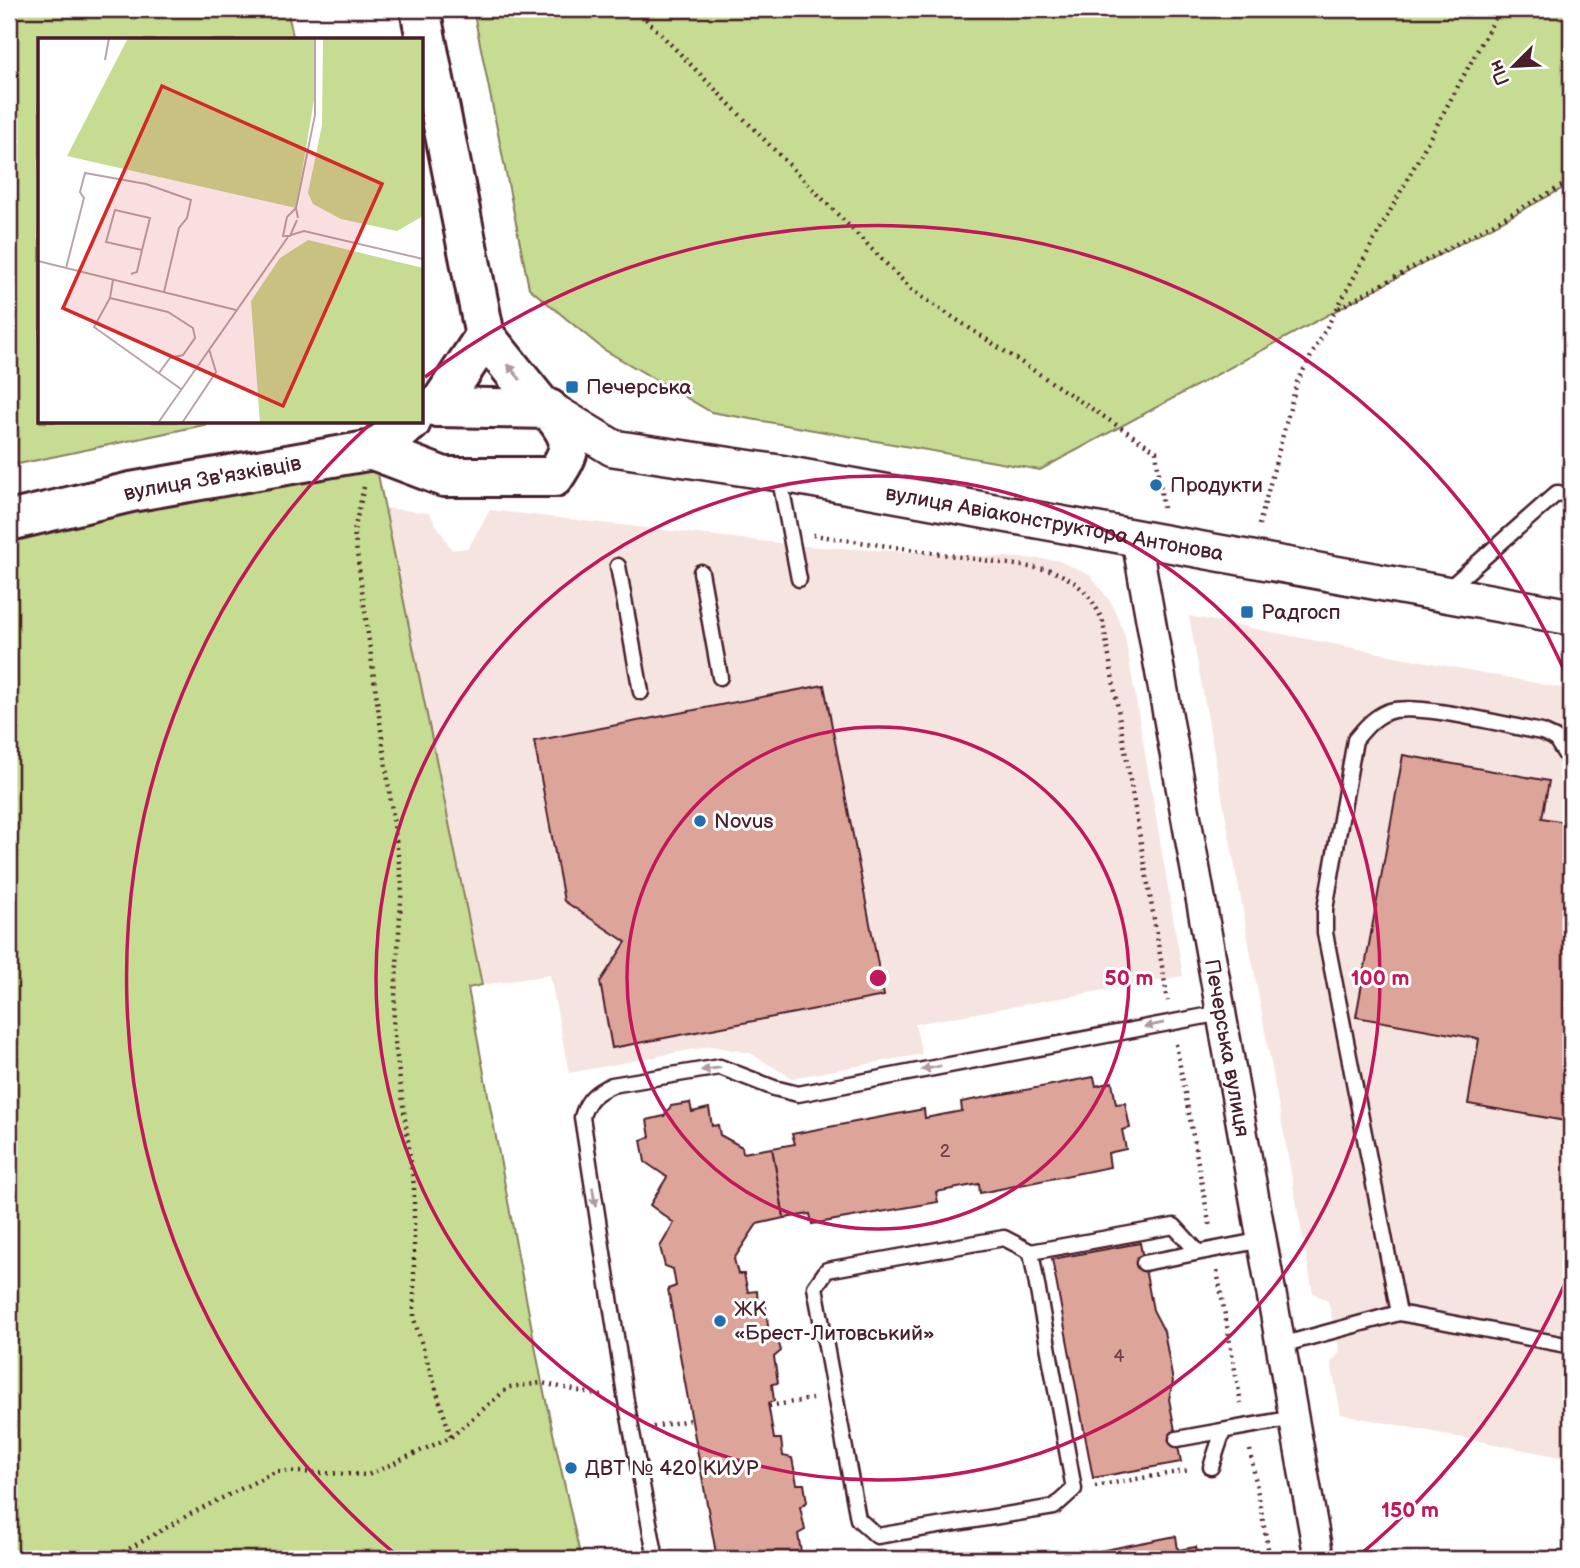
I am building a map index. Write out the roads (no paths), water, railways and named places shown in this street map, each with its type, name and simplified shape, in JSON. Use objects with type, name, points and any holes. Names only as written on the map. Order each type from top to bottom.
[{"type":"main road","points":[[373,450],[431,475],[554,477],[570,454],[568,433],[485,336],[420,9]]},
{"type":"main road","points":[[424,414],[485,336]]},
{"type":"main road","points":[[424,415],[546,408]]},
{"type":"main road","name":"вулиця Зв'язківців","points":[[9,521],[131,492],[373,450],[410,424]]},
{"type":"main road","points":[[417,424],[414,428],[417,456],[431,475]]},
{"type":"street","name":"вулиця Авіаконструктора Антонова","points":[[546,408],[613,449],[779,474],[1571,617]]},
{"type":"street","points":[[554,477],[613,449]]},
{"type":"street","name":"Печерська вулиця","points":[[1152,541],[1221,1013],[1319,1559]]},
{"type":"lane","points":[[779,474],[799,579]]},
{"type":"lane","points":[[1444,593],[1557,493],[1571,495]]},
{"type":"lane","points":[[618,565],[640,692]]},
{"type":"lane","points":[[701,572],[720,677]]},
{"type":"lane","points":[[1399,1312],[1325,933],[1325,909],[1354,740],[1368,724],[1387,712],[1410,708],[1542,732],[1555,738],[1571,763]]},
{"type":"lane","points":[[656,1559],[626,1401],[582,1117],[586,1104],[597,1092],[612,1085],[720,1067],[774,1088],[798,1094],[1221,1013]]},
{"type":"lane","points":[[1031,1252],[1074,1489],[1054,1507],[877,1536],[858,1519],[833,1395],[815,1287],[827,1270],[1004,1238],[1031,1252],[1174,1226],[1198,1252]]},
{"type":"lane","points":[[1144,1263],[1263,1240]]},
{"type":"lane","points":[[1281,1345],[1399,1312],[1571,1346]]},
{"type":"lane","points":[[1177,1439],[1294,1418]]},
{"type":"lane","points":[[1211,1466],[1223,1431]]},
{"type":"place","name":"Печерська","points":[[572,387]]},
{"type":"place","name":"Продукти","points":[[1156,485]]},
{"type":"place","name":"Радгосп","points":[[1247,612]]},
{"type":"place","name":"Novus","points":[[700,821]]},
{"type":"place","name":"ЖК «Брест-Литовський»","points":[[720,1321]]},
{"type":"place","name":"ДВТ № 420 КИУР","points":[[571,1468]]}]
